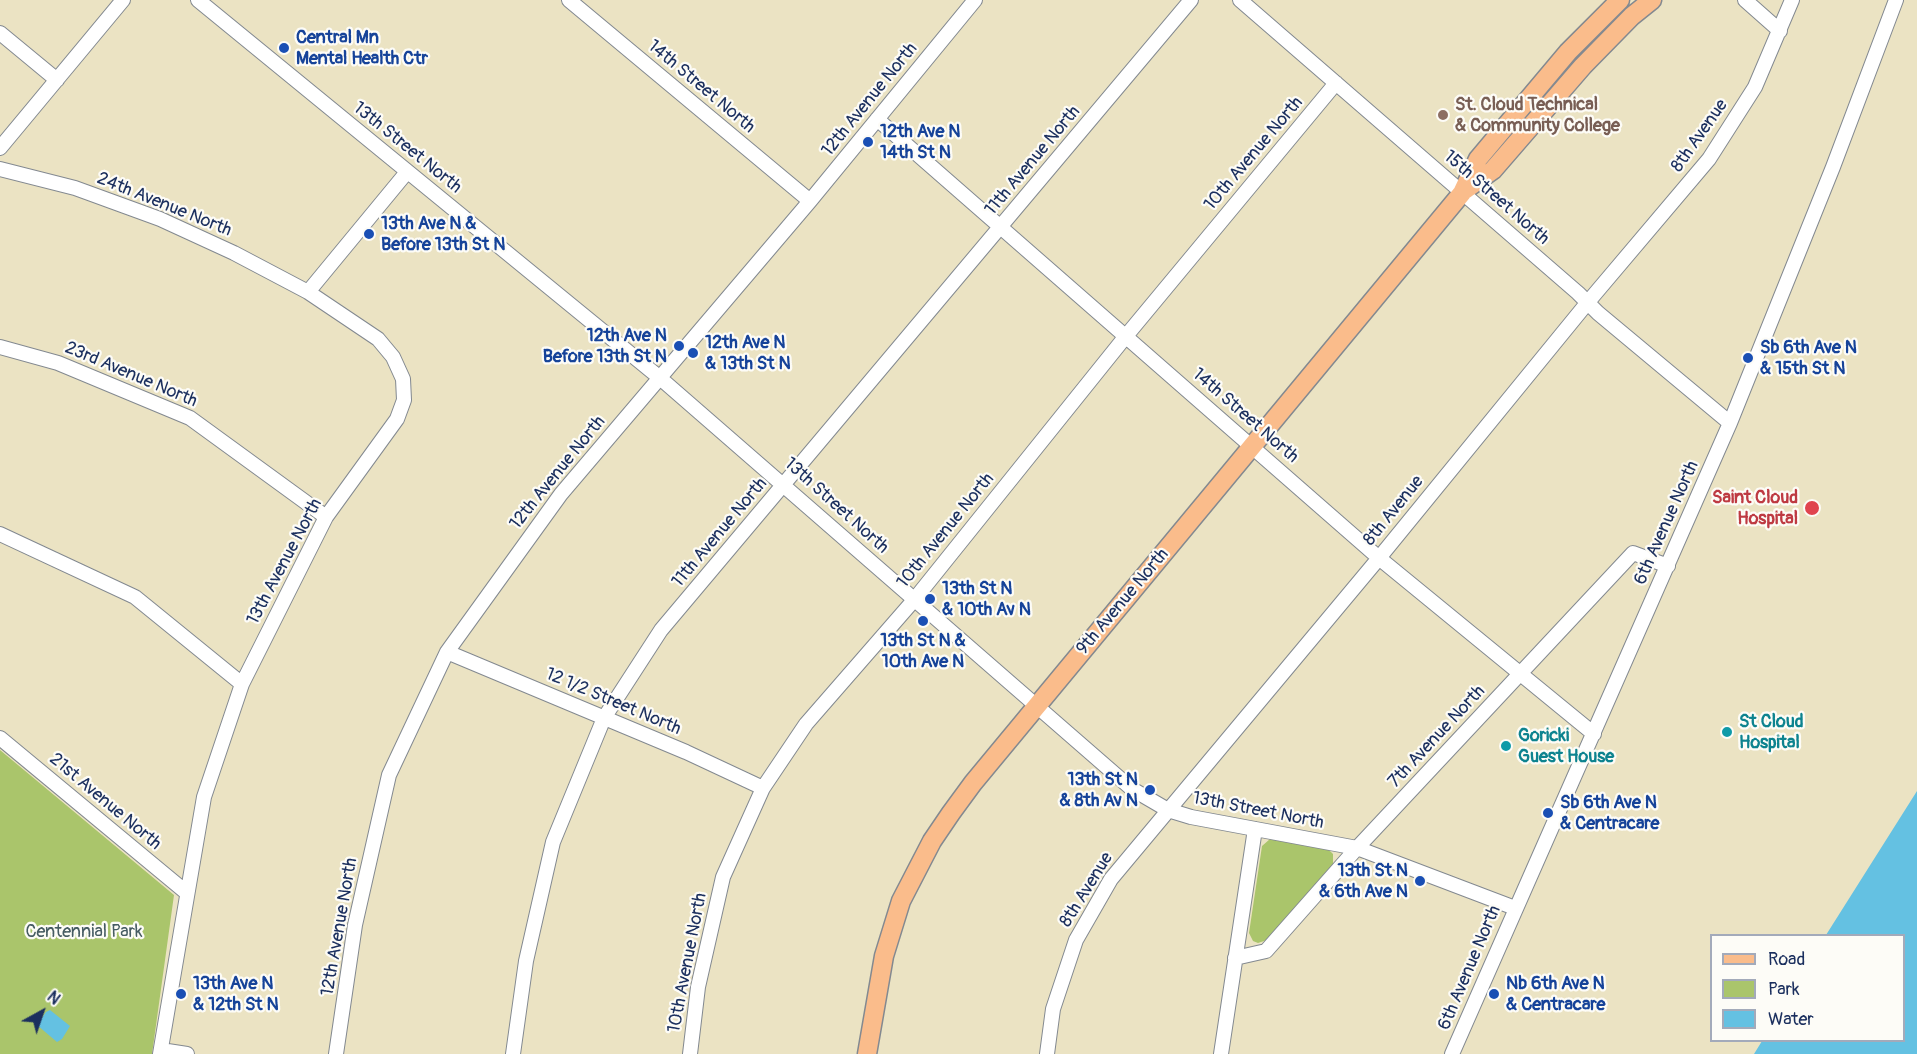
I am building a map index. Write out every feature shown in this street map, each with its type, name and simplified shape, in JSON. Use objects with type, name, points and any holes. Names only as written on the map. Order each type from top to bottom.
[{"type":"main road","name":"9th Avenue North","points":[[867,1054],[885,956],[902,901],[932,841],[962,798],[1461,193],[1478,159],[1568,52],[1620,0]]},
{"type":"main road","name":"9th Avenue North","points":[[1461,193],[1493,170],[1583,66],[1632,16],[1652,0]]},
{"type":"street","points":[[0,148],[123,0]]},
{"type":"street","name":"13th Street North","points":[[198,0],[660,378],[1132,789],[1168,810],[1220,824],[1255,828],[1357,848],[1515,908]]},
{"type":"street","name":"14th Street North","points":[[569,0],[810,201]]},
{"type":"street","name":"12th Avenue North","points":[[336,1054],[355,925],[389,775],[447,652],[561,494],[810,201],[975,0]]},
{"type":"street","name":"11th Avenue North","points":[[513,1054],[526,961],[553,842],[604,718],[661,630],[1191,0]]},
{"type":"street","name":"15th Street North","points":[[1240,0],[1588,303],[1730,423]]},
{"type":"street","points":[[1745,0],[1780,31]]},
{"type":"street","name":"8th Avenue","points":[[1047,1054],[1053,1010],[1076,940],[1111,879],[1709,159],[1755,87],[1792,0]]},
{"type":"street","name":"6th Avenue North","points":[[1452,1054],[1730,423],[1833,167],[1896,0]]},
{"type":"street","points":[[0,33],[57,80]]},
{"type":"street","name":"10th Avenue North","points":[[690,1054],[698,987],[723,877],[763,788],[806,724],[914,600],[1126,336],[1336,83]]},
{"type":"street","name":"14th Street North","points":[[877,119],[1379,558],[1594,734]]},
{"type":"street","name":"24th Avenue North","points":[[0,169],[75,188],[160,219],[234,253],[308,292]]},
{"type":"street","points":[[308,292],[407,172]]},
{"type":"street","name":"13th Avenue North","points":[[160,1052],[204,797],[242,684],[326,517],[397,419],[404,400],[403,379],[393,357],[378,339],[308,292]]},
{"type":"street","name":"23rd Avenue North","points":[[0,347],[58,363],[190,418],[326,517]]},
{"type":"street","points":[[0,534],[135,597],[242,684]]},
{"type":"street","name":"7th Avenue North","points":[[1235,958],[1266,951],[1357,848],[1633,553],[1668,566]]},
{"type":"street","name":"12 1/2 Street North","points":[[447,652],[686,752],[763,788]]},
{"type":"street","name":"21st Avenue North","points":[[0,738],[187,893]]},
{"type":"street","points":[[1221,1054],[1255,828]]},
{"type":"street","points":[[160,1052],[187,1054]]},
{"type":"green space","name":"Centennial Park","points":[[0,750],[174,895],[152,1054],[0,1054]]},
{"type":"green space","points":[[1270,839],[1329,850],[1333,854],[1333,864],[1267,940],[1258,943],[1253,941],[1249,933],[1262,846]]},
{"type":"water","points":[[1917,791],[1917,1054],[1754,1054],[1761,1042],[1905,1042],[1905,934],[1827,934]]},
{"type":"water","points":[[50,1010],[70,1026],[62,1039],[57,1042],[37,1025]]},
{"type":"place","name":"Central Mn Mental Health Ctr","points":[[284,48]]},
{"type":"place","name":"St. Cloud Technical & Community College","points":[[1443,115]]},
{"type":"place","name":"12th Ave N 14th St N","points":[[868,142]]},
{"type":"place","name":"13th Ave N & Before 13th St N","points":[[369,234]]},
{"type":"place","name":"12th Ave N Before 13th St N","points":[[679,346]]},
{"type":"place","name":"12th Ave N & 13th St N","points":[[693,353]]},
{"type":"place","name":"Sb 6th Ave N & 15th St N","points":[[1748,358]]},
{"type":"place","name":"Saint Cloud Hospital","points":[[1812,508]]},
{"type":"place","name":"13th St N & 10th Av N","points":[[930,599]]},
{"type":"place","name":"13th St N & 10th Ave N","points":[[923,621]]},
{"type":"place","name":"St Cloud Hospital","points":[[1727,732]]},
{"type":"place","name":"Goricki Guest House","points":[[1506,746]]},
{"type":"place","name":"13th St N & 8th Av N","points":[[1150,790]]},
{"type":"place","name":"Sb 6th Ave N & Centracare","points":[[1548,813]]},
{"type":"place","name":"13th St N & 6th Ave N","points":[[1420,881]]},
{"type":"place","name":"13th Ave N & 12th St N","points":[[181,994]]},
{"type":"place","name":"Nb 6th Ave N & Centracare","points":[[1494,994]]}]
